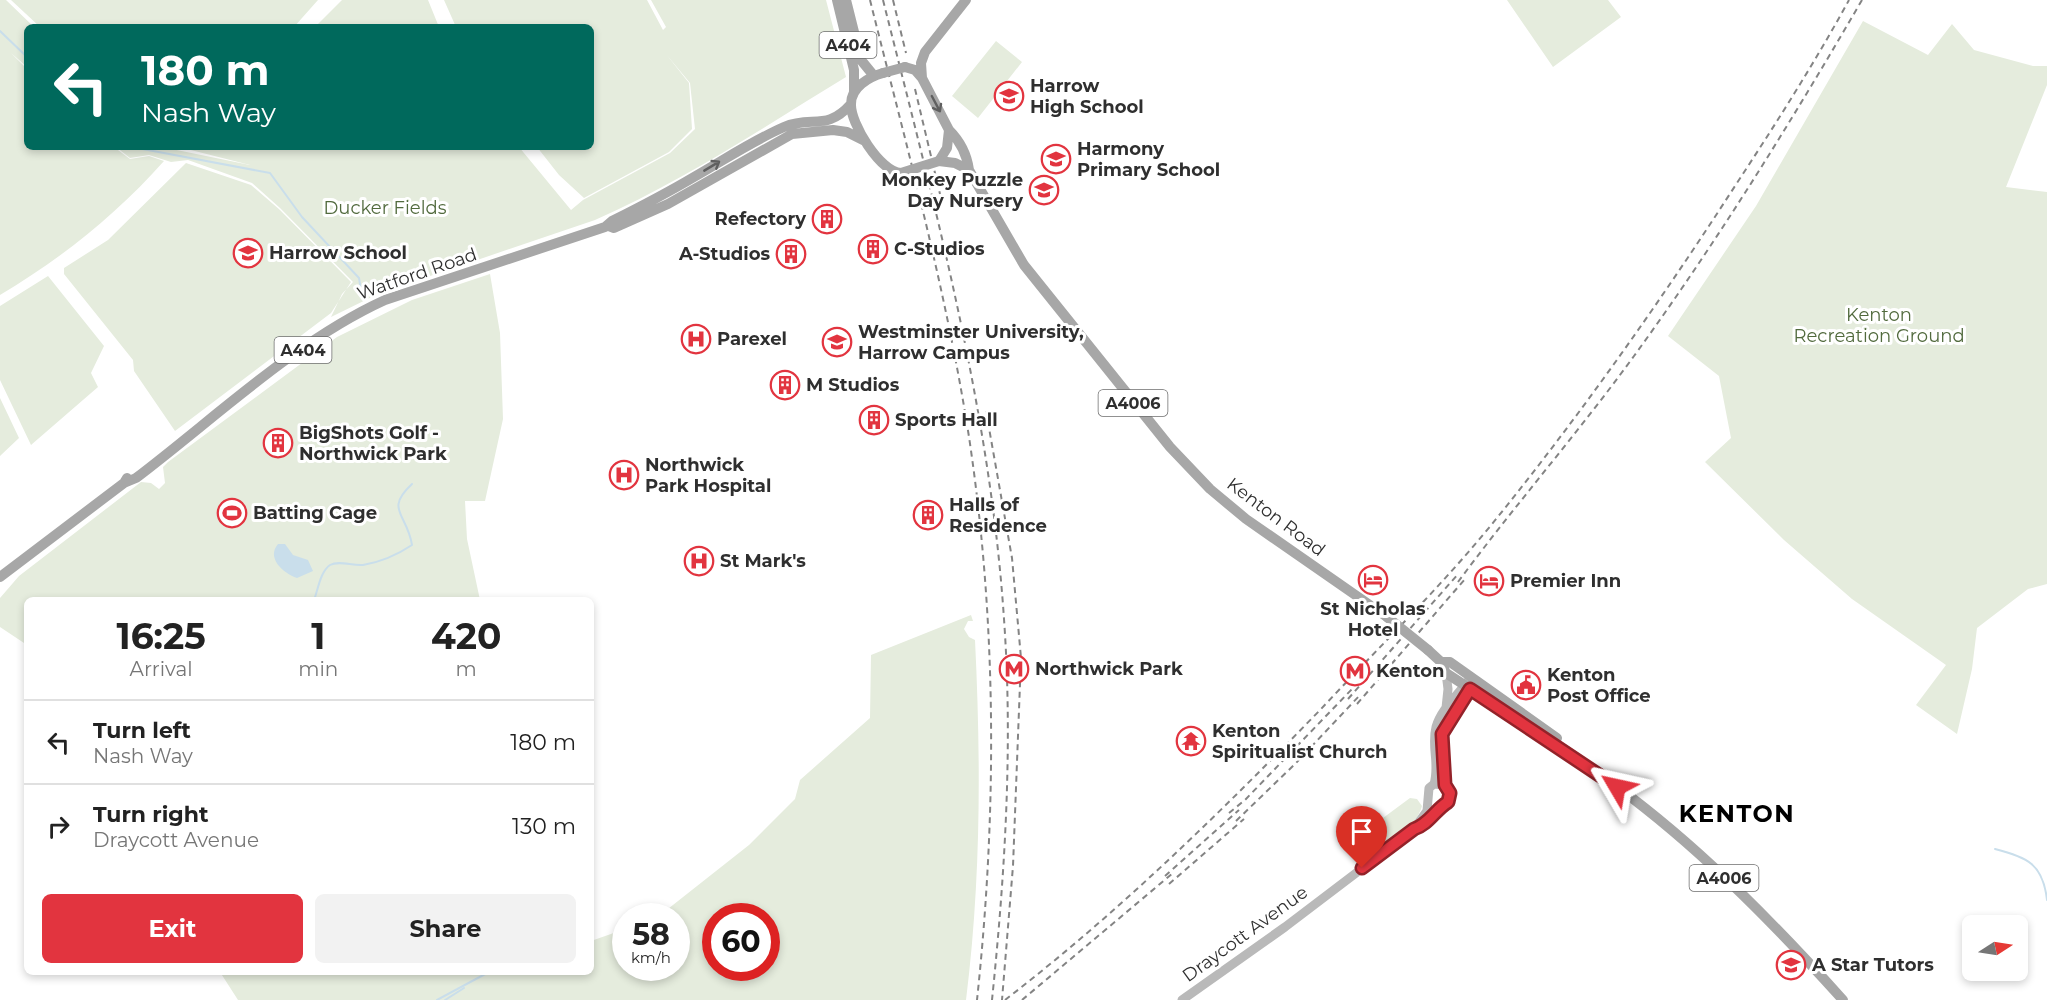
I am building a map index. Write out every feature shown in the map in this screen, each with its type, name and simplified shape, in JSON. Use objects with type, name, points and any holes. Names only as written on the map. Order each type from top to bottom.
[{"type":"main road","name":"A404","points":[[837,0],[854,70],[854,91]]},
{"type":"main road","name":"A404","points":[[846,0],[861,60],[878,74]]},
{"type":"main road","points":[[966,0],[925,52],[905,67],[878,74],[854,91],[850,104],[854,119],[865,141],[889,170],[901,173],[939,161],[955,163],[969,170]]},
{"type":"main road","points":[[922,78],[921,63],[925,52]]},
{"type":"main road","points":[[905,67],[915,70],[922,78],[949,130],[947,148],[939,161]]},
{"type":"main road","name":"Watford Road","points":[[609,226],[612,221],[762,137],[795,124],[830,121],[840,115],[850,104]]},
{"type":"main road","name":"Watford Road","points":[[0,577],[124,483],[136,478],[164,457],[168,451],[317,339],[358,312],[385,300],[609,226],[615,228],[653,212],[792,134],[833,130],[847,132],[865,141]]},
{"type":"main road","name":"Kenton Road","points":[[949,130],[956,137],[968,160],[969,170],[1024,266],[1170,447],[1210,489],[1246,519],[1387,617],[1444,667],[1450,662],[1470,683],[1575,750],[1578,759],[1650,813],[1744,896],[1843,1000]]},
{"type":"street","points":[[1444,667],[1448,689],[1446,708]]},
{"type":"street","points":[[1446,708],[1470,683]]},
{"type":"street","points":[[1429,803],[1440,807],[1451,797],[1445,785],[1442,733],[1470,683]]},
{"type":"street","name":"Draycott Avenue","points":[[1414,829],[1429,803],[1428,791],[1434,784],[1438,772],[1434,734],[1446,708]]},
{"type":"street","points":[[1434,784],[1445,785]]},
{"type":"street","name":"Draycott Avenue","points":[[1182,1000],[1285,927],[1414,829],[1426,823],[1440,807]]},
{"type":"green space","points":[[0,0],[6,0],[31,24],[24,24],[24,64],[11,53],[24,66],[24,150],[118,150],[130,159],[149,156],[164,161],[127,200],[87,234],[45,266],[0,295]]},
{"type":"green space","points":[[11,0],[318,0],[297,24],[37,24]]},
{"type":"green space","points":[[342,0],[428,0],[438,24],[318,24]]},
{"type":"green space","name":"Ducker Fields","points":[[444,0],[647,0],[663,30],[666,27],[651,0],[826,0],[846,77],[691,171],[628,205],[595,220],[380,293],[331,317],[342,294],[353,282],[252,183],[188,160],[171,162],[149,155],[130,158],[120,150],[177,150],[250,165],[191,150],[521,150],[571,210],[583,200],[670,153],[695,129],[690,83],[666,54],[689,83],[692,129],[669,152],[584,198],[559,175],[539,150],[594,150],[594,24],[455,24]]},
{"type":"green space","points":[[1507,0],[1608,0],[1621,17],[1553,67]]},
{"type":"green space","name":"Kenton Recreation Ground","points":[[1863,21],[1928,55],[1952,24],[1974,50],[2033,66],[2047,66],[2047,85],[2006,187],[2047,192],[2047,584],[2028,589],[1977,628],[1972,669],[1957,734],[1916,705],[1946,665],[1852,599],[1784,540],[1705,462],[1731,438],[1719,376],[1668,336],[1756,206]]},
{"type":"green space","points":[[996,41],[1022,62],[978,118],[952,96]]},
{"type":"green space","points":[[186,163],[251,185],[280,210],[351,282],[331,313],[175,431],[134,371],[133,360],[64,274],[64,268],[108,240]]},
{"type":"green space","points":[[490,274],[500,333],[503,419],[485,501],[465,501],[467,539],[479,597],[24,597],[24,643],[0,627],[0,598],[19,576],[141,482],[151,483],[159,489],[165,483],[163,467],[168,462],[337,337],[412,300]]},
{"type":"green space","points":[[48,276],[104,346],[91,373],[98,387],[31,445],[0,380],[0,306]]},
{"type":"green space","points":[[0,398],[19,438],[0,456]]},
{"type":"green space","points":[[971,615],[973,621],[968,621],[964,629],[969,637],[975,640],[978,820],[975,910],[966,1000],[238,1000],[222,975],[594,975],[594,940],[612,934],[612,981],[690,981],[690,903],[675,903],[749,845],[795,799],[800,780],[870,718],[871,655]]},
{"type":"green space","points":[[1410,798],[1417,799],[1422,806],[1419,814],[1402,833],[1372,852],[1360,835]]},
{"type":"water","points":[[278,544],[285,544],[293,555],[308,560],[313,571],[297,578],[286,573],[275,560],[275,549]]},
{"type":"waterway","points":[[0,31],[24,54]]},
{"type":"waterway","points":[[148,150],[270,173],[302,217],[359,278],[361,290]]},
{"type":"waterway","points":[[315,597],[322,577],[330,565],[337,563],[370,564],[389,558],[412,545],[398,506],[399,500],[412,484]]},
{"type":"waterway","points":[[1995,849],[2016,855],[2032,864],[2042,878],[2047,900]]},
{"type":"waterway","points":[[437,1000],[483,975]]},
{"type":"waterway","points":[[445,1000],[464,988]]},
{"type":"railway","points":[[870,0],[949,327],[969,437],[978,507],[989,648],[991,789],[984,930],[977,1000]]},
{"type":"railway","points":[[883,0],[957,307],[973,384],[997,540],[1007,667],[1008,762],[1001,905],[992,1000]]},
{"type":"railway","points":[[893,0],[906,53]]},
{"type":"railway","points":[[1005,1000],[1088,932],[1207,823],[1321,709],[1472,548],[1556,442],[1648,316],[1779,117],[1849,0]]},
{"type":"railway","points":[[1458,582],[1613,385],[1665,313],[1752,181],[1862,0]]},
{"type":"railway","points":[[915,89],[940,194]]},
{"type":"railway","points":[[986,411],[1012,558],[1021,658],[1013,866],[1002,1000]]},
{"type":"railway","points":[[1348,699],[1459,573]]},
{"type":"railway","points":[[1357,704],[1465,579]]},
{"type":"railway","points":[[1229,813],[1245,800],[1352,689]]},
{"type":"railway","points":[[1236,821],[1296,763],[1360,695]]},
{"type":"railway","points":[[1165,876],[1239,810]]},
{"type":"railway","points":[[1169,884],[1244,819]]},
{"type":"railway","points":[[1022,1000],[1173,873]]},
{"type":"place","name":"Harrow High School","points":[[1009,96]]},
{"type":"place","name":"Harmony Primary School","points":[[1056,159]]},
{"type":"place","name":"Monkey Puzzle Day Nursery","points":[[1044,190]]},
{"type":"place","name":"Refectory","points":[[827,219]]},
{"type":"place","name":"C-Studios","points":[[873,249]]},
{"type":"place","name":"Harrow School","points":[[248,253]]},
{"type":"place","name":"A-Studios","points":[[791,254]]},
{"type":"place","name":"Parexel","points":[[696,339]]},
{"type":"place","name":"Westminster University, Harrow Campus","points":[[837,342]]},
{"type":"place","name":"M Studios","points":[[785,385]]},
{"type":"place","name":"Sports Hall","points":[[874,420]]},
{"type":"place","name":"BigShots Golf - Northwick Park","points":[[278,443]]},
{"type":"place","name":"Northwick Park Hospital","points":[[624,475]]},
{"type":"place","name":"Batting Cage","points":[[232,513]]},
{"type":"place","name":"Halls of Residence","points":[[928,515]]},
{"type":"place","name":"St Mark's","points":[[699,561]]},
{"type":"place","name":"St Nicholas Hotel","points":[[1373,580]]},
{"type":"place","name":"Premier Inn","points":[[1489,581]]},
{"type":"place","name":"Northwick Park","points":[[1014,669]]},
{"type":"place","name":"Kenton","points":[[1355,671]]},
{"type":"place","name":"Kenton Post Office","points":[[1526,685]]},
{"type":"place","name":"Kenton Spiritualist Church","points":[[1191,741]]},
{"type":"place","name":"A Star Tutors","points":[[1791,965]]},
{"type":"district","name":"KENTON","points":[[1737,814]]},
{"type":"route","points":[[1362,868],[1414,829],[1423,826],[1440,807],[1448,802],[1451,797],[1445,785],[1446,777],[1440,740],[1445,724],[1470,689],[1617,787]]}]
